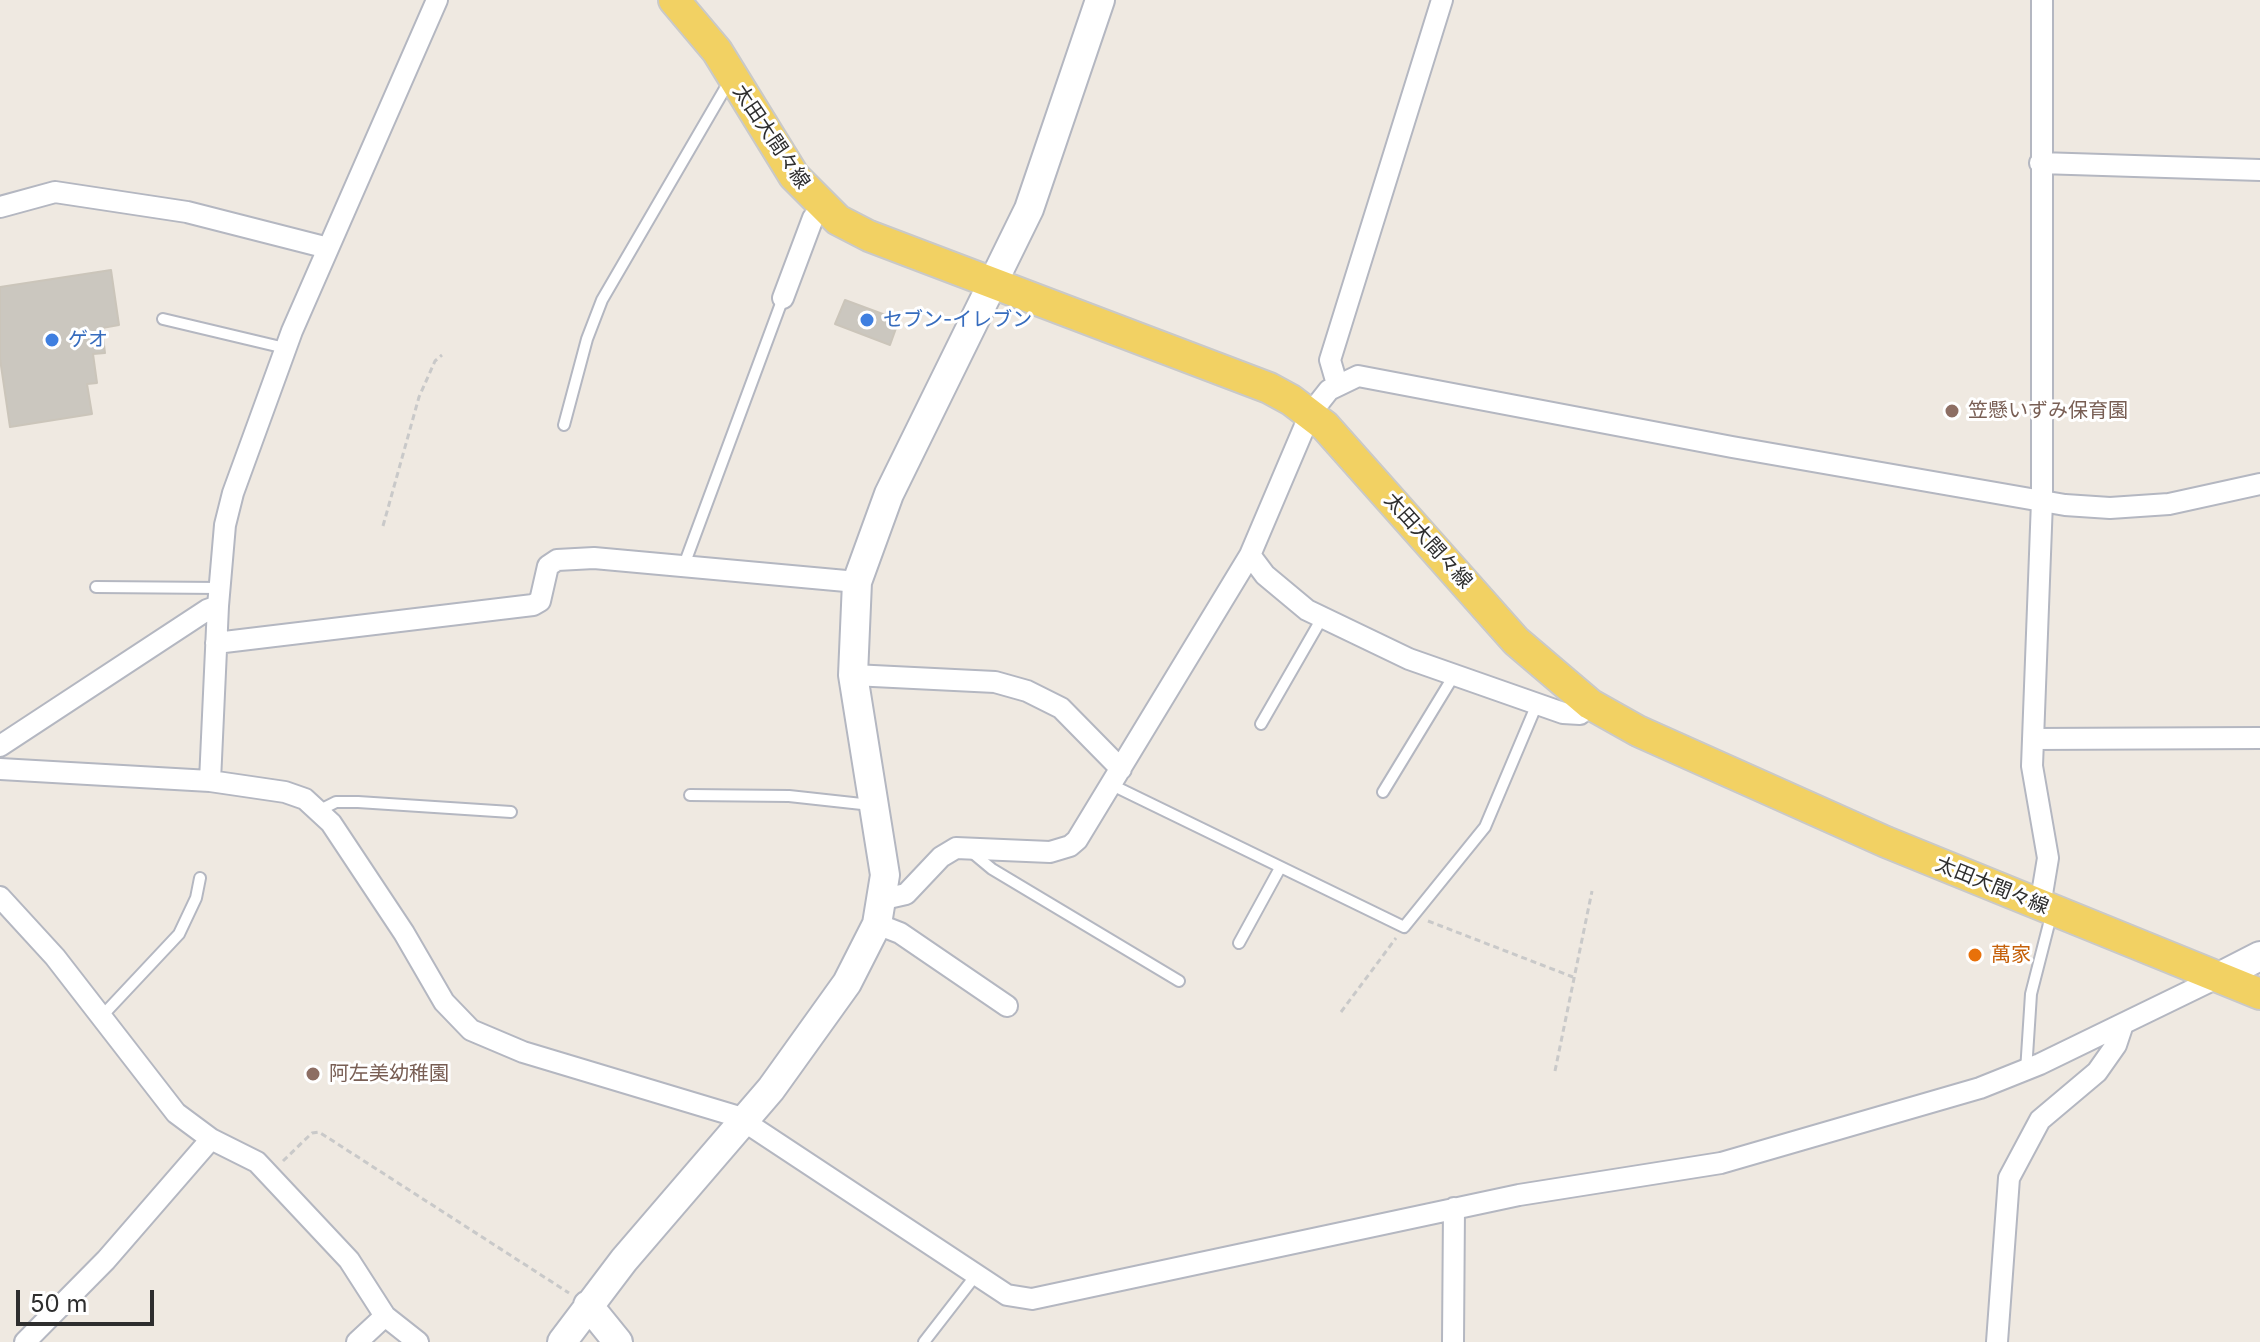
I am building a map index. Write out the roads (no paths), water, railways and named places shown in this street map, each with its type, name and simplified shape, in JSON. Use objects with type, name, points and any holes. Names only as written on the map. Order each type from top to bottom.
[{"type":"main road","name":"太田大間々線","points":[[674,0],[717,51],[783,162],[822,207],[853,229],[1269,388],[1310,414],[1336,438],[1516,641],[1590,704],[1696,757],[2046,908],[2260,994]]},
{"type":"street","points":[[210,781],[219,597],[225,525],[233,493],[285,348],[437,0]]},
{"type":"street","points":[[562,1342],[582,1302],[744,1121],[820,1023],[861,959],[880,912],[883,849],[853,675],[857,582],[889,494],[995,283],[1040,181],[1100,0]]},
{"type":"street","points":[[1337,384],[1330,360],[1442,0]]},
{"type":"street","points":[[2042,0],[2042,501],[2032,766],[2048,858],[2046,908]]},
{"type":"street","points":[[2040,163],[2260,170]]},
{"type":"street","points":[[0,207],[55,192],[187,212],[328,248]]},
{"type":"street","points":[[783,298],[813,218],[822,207]]},
{"type":"street","points":[[880,912],[906,894],[947,852],[967,848],[1050,852],[1070,846],[1116,777],[1250,555],[1310,414],[1337,384],[1358,376],[1732,447],[2086,507],[2137,507],[2199,499],[2260,484]]},
{"type":"street","points":[[1250,555],[1265,575],[1307,610],[1453,677],[1574,714],[1580,714],[1590,704]]},
{"type":"street","points":[[216,643],[533,605],[540,601],[548,566],[557,560],[594,558],[857,582]]},
{"type":"street","points":[[0,746],[207,610],[219,597]]},
{"type":"street","points":[[853,675],[995,682],[1027,691],[1061,708],[1116,777]]},
{"type":"street","points":[[2033,739],[2260,738]]},
{"type":"street","points":[[0,769],[210,781],[296,795],[320,810],[404,933],[444,1002],[471,1030],[495,1042],[722,1111],[744,1121],[1007,1295],[1032,1299],[1454,1208],[1710,1166],[1980,1088],[2026,1071],[2260,956]]},
{"type":"street","points":[[0,897],[55,957],[176,1113],[211,1139],[257,1162],[349,1260],[385,1316],[418,1342]]},
{"type":"street","points":[[880,912],[900,933],[1007,1006]]},
{"type":"street","points":[[1997,1342],[2009,1178],[2040,1120],[2097,1072],[2116,1045],[2123,1024]]},
{"type":"street","points":[[25,1342],[106,1260],[211,1139]]},
{"type":"street","points":[[1453,1342],[1454,1208]]},
{"type":"street","points":[[582,1302],[618,1342]]},
{"type":"street","points":[[357,1342],[385,1316]]},
{"type":"lane","points":[[564,425],[587,339],[602,300],[731,79]]},
{"type":"lane","points":[[684,565],[783,298]]},
{"type":"lane","points":[[163,319],[285,348]]},
{"type":"lane","points":[[96,587],[219,597]]},
{"type":"lane","points":[[1261,724],[1322,618]]},
{"type":"lane","points":[[1383,792],[1453,677]]},
{"type":"lane","points":[[1116,777],[1280,868],[1404,927],[1485,827],[1537,704]]},
{"type":"lane","points":[[690,795],[789,796],[876,805]]},
{"type":"lane","points":[[320,810],[336,802],[358,802],[511,812]]},
{"type":"lane","points":[[967,848],[992,869],[1179,981]]},
{"type":"lane","points":[[1239,943],[1280,868]]},
{"type":"lane","points":[[102,1016],[179,934],[196,898],[200,878]]},
{"type":"lane","points":[[2026,1071],[2031,994],[2046,908]]},
{"type":"lane","points":[[924,1342],[976,1275]]},
{"type":"place","name":"セブン-イレブン","points":[[867,320]]},
{"type":"place","name":"ゲオ","points":[[52,340]]},
{"type":"place","name":"笠懸いずみ保育園","points":[[1952,411]]},
{"type":"place","name":"萬家","points":[[1975,955]]},
{"type":"place","name":"阿左美幼稚園","points":[[313,1074]]}]
